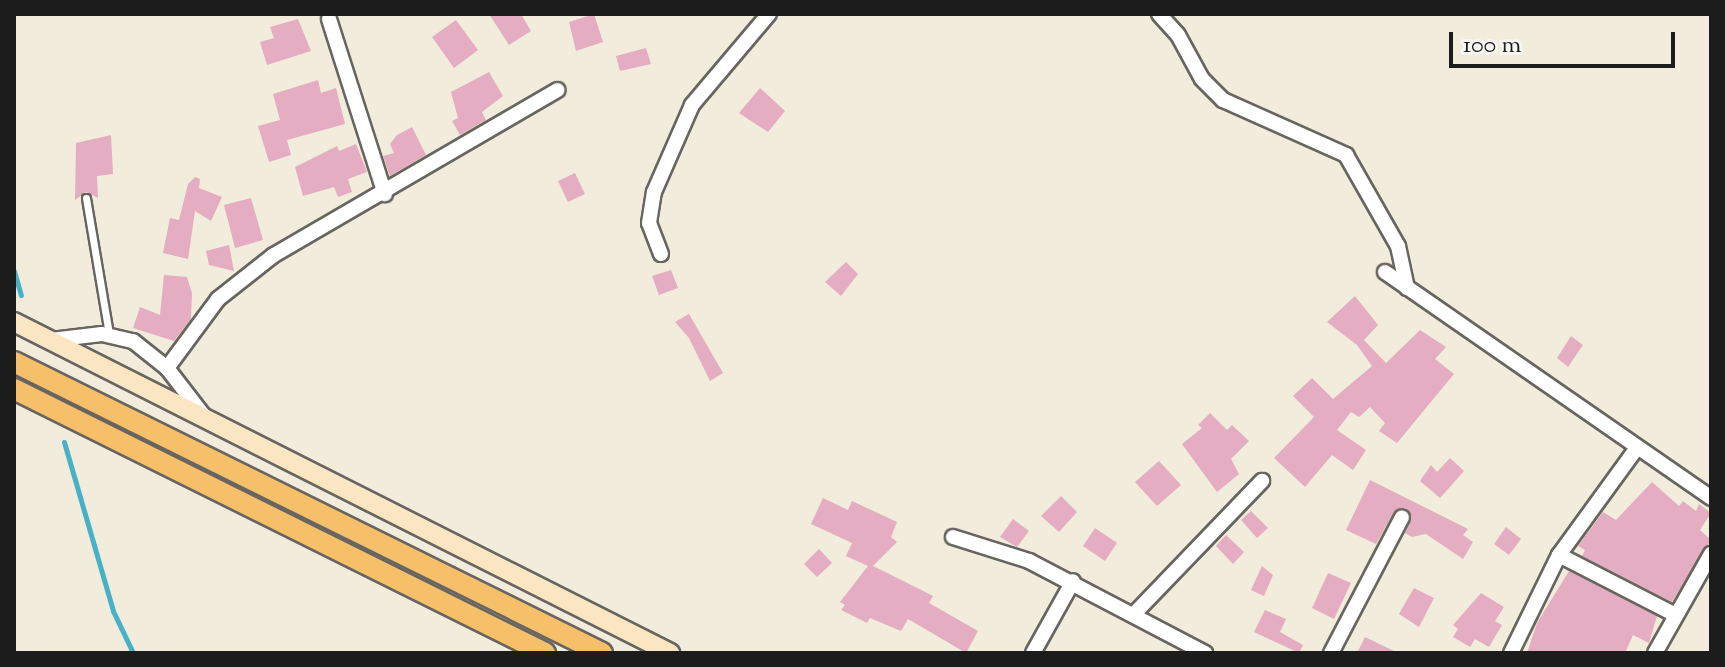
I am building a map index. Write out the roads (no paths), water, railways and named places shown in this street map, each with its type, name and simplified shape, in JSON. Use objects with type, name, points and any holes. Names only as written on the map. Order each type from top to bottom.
[{"type":"main road","points":[[14,362],[602,653]]},
{"type":"main road","points":[[14,389],[545,653]]},
{"type":"street","points":[[661,254],[649,223],[654,192],[692,105],[769,14]]},
{"type":"street","points":[[1159,14],[1178,35],[1202,79],[1223,100],[1346,155],[1398,246],[1407,288]]},
{"type":"street","points":[[329,19],[385,194]]},
{"type":"street","points":[[167,368],[201,319],[242,278],[327,222],[385,194],[557,90]]},
{"type":"street","points":[[1385,272],[1636,449],[1711,498]]},
{"type":"street","points":[[14,322],[670,653]]},
{"type":"street","points":[[50,340],[109,334],[133,341],[167,368],[204,416]]},
{"type":"street","points":[[1511,653],[1559,555],[1636,449]]},
{"type":"street","points":[[1134,614],[1262,481]]},
{"type":"street","points":[[1331,653],[1402,517]]},
{"type":"street","points":[[953,537],[1029,561],[1073,581],[1205,653]]},
{"type":"street","points":[[1655,653],[1674,614],[1711,554]]},
{"type":"street","points":[[1559,555],[1674,614]]},
{"type":"street","points":[[1033,653],[1073,581]]},
{"type":"lane","points":[[86,198],[101,261],[109,334]]},
{"type":"waterway","points":[[14,271],[21,295]]},
{"type":"waterway","points":[[64,442],[113,611],[133,653]]}]
